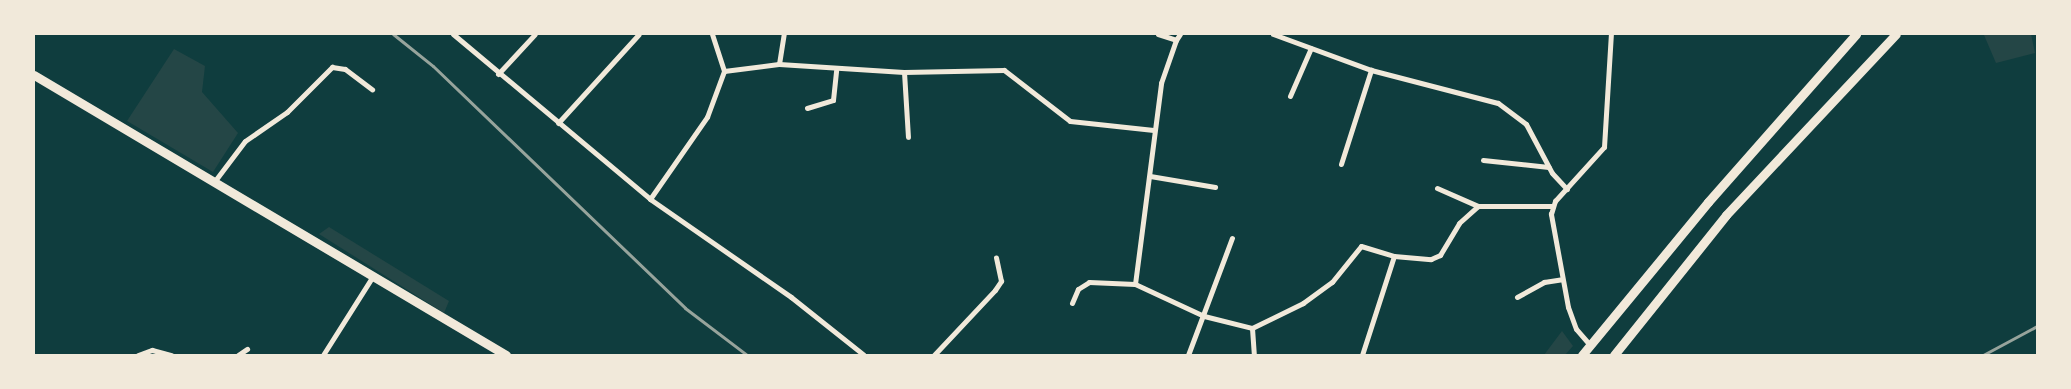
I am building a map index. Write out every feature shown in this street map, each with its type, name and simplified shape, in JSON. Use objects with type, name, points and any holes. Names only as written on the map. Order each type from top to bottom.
[{"type":"main road","points":[[1582,355],[1708,202],[1856,34]]},
{"type":"main road","points":[[1614,355],[1726,215],[1896,34]]},
{"type":"main road","points":[[34,75],[506,355]]},
{"type":"street","points":[[453,34],[498,74],[650,199],[790,297],[864,355]]},
{"type":"street","points":[[498,74],[535,34]]},
{"type":"street","points":[[558,123],[639,34]]},
{"type":"street","points":[[650,199],[707,117],[724,71],[712,34]]},
{"type":"street","points":[[778,64],[784,34]]},
{"type":"street","points":[[1158,34],[1176,40]]},
{"type":"street","points":[[1135,284],[1150,176],[1154,130],[1162,84],[1176,40],[1180,34]]},
{"type":"street","points":[[1273,34],[1371,70],[1498,103],[1526,124],[1549,168],[1567,189]]},
{"type":"street","points":[[1437,188],[1478,206],[1552,206],[1600,154],[1607,138],[1611,34]]},
{"type":"street","points":[[1290,96],[1312,48]]},
{"type":"street","points":[[724,71],[778,64],[836,70],[904,72],[1004,70],[1015,74],[1058,116],[1070,121],[1154,130]]},
{"type":"street","points":[[214,182],[245,141],[287,112],[332,67],[345,69],[372,89]]},
{"type":"street","points":[[807,108],[833,100],[836,70]]},
{"type":"street","points":[[1341,164],[1371,70]]},
{"type":"street","points":[[904,72],[908,137]]},
{"type":"street","points":[[1483,160],[1549,168]]},
{"type":"street","points":[[1150,176],[1215,187]]},
{"type":"street","points":[[1072,303],[1078,289],[1089,282],[1135,284],[1204,316],[1252,328],[1303,303],[1332,282],[1361,246],[1394,256],[1431,258],[1440,255],[1459,223],[1478,206]]},
{"type":"street","points":[[1552,206],[1562,279],[1572,321],[1590,345]]},
{"type":"street","points":[[1188,355],[1232,238]]},
{"type":"street","points":[[1362,355],[1394,256]]},
{"type":"street","points":[[934,355],[995,290],[1001,271],[996,258]]},
{"type":"street","points":[[323,355],[373,276]]},
{"type":"street","points":[[1517,297],[1544,282],[1562,279]]},
{"type":"street","points":[[1252,328],[1254,355]]},
{"type":"street","points":[[238,355],[247,349]]},
{"type":"street","points":[[138,355],[152,350],[171,355]]},
{"type":"shaded area","points":[[2031,34],[2035,53],[1996,63],[1984,35]]},
{"type":"shaded area","points":[[174,49],[205,66],[202,92],[238,133],[213,172],[127,121]]},
{"type":"shaded area","points":[[329,227],[449,301],[444,313],[319,234]]},
{"type":"shaded area","points":[[1562,331],[1573,346],[1565,355],[1544,355]]},
{"type":"railway","points":[[393,34],[433,66],[685,308],[747,355]]},
{"type":"railway","points":[[1983,355],[2037,326]]}]
